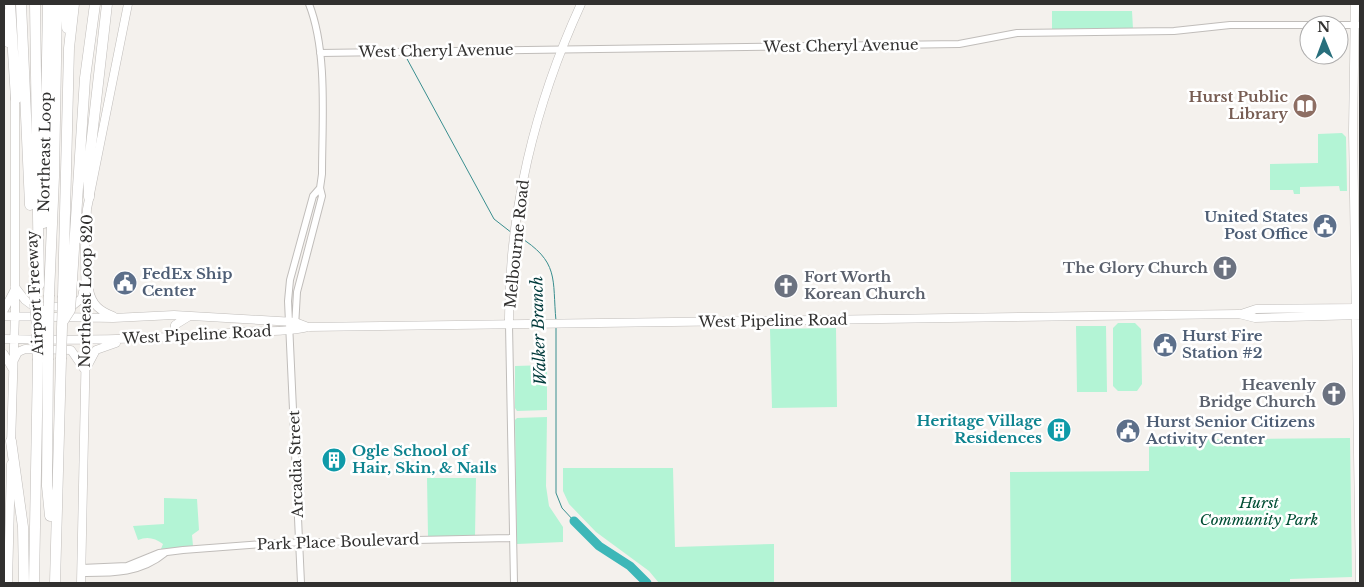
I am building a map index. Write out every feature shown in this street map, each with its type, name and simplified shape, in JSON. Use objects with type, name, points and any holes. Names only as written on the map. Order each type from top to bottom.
[{"type":"highway","points":[[10,4],[16,99]]},
{"type":"highway","name":"Airport Freeway","points":[[20,4],[42,292],[37,328],[43,360],[34,583]]},
{"type":"highway","points":[[35,4],[39,285],[42,292]]},
{"type":"highway","name":"Northeast Loop","points":[[42,292],[48,4]]},
{"type":"highway","points":[[66,4],[69,48]]},
{"type":"highway","name":"Airport Freeway","points":[[55,583],[54,559],[60,359],[62,321],[67,296],[69,48],[74,4]]},
{"type":"highway","points":[[67,296],[87,63],[95,4]]},
{"type":"highway","points":[[87,63],[100,4]]},
{"type":"highway","points":[[88,197],[88,172],[108,4]]},
{"type":"highway","points":[[54,559],[47,486],[42,292],[54,177],[57,8]]},
{"type":"highway","points":[[11,441],[23,527],[24,583]]},
{"type":"main road","name":"Northeast Loop 820","points":[[81,583],[88,197],[128,4]]},
{"type":"main road","name":"Melbourne Road","points":[[509,325],[509,292],[516,224],[528,155],[560,48],[581,4]]},
{"type":"main road","points":[[1355,4],[1358,25],[1354,139],[1359,307],[1360,583]]},
{"type":"main road","points":[[4,12],[16,99],[15,316],[12,368],[8,583]]},
{"type":"main road","points":[[15,286],[25,300],[34,306],[71,307],[82,298],[86,273]]},
{"type":"main road","points":[[86,283],[95,306],[102,312],[117,318]]},
{"type":"main road","points":[[4,310],[15,286]]},
{"type":"main road","name":"West Pipeline Road","points":[[4,339],[136,340],[253,331],[291,331],[308,327],[1239,314],[1256,309],[1359,307]]},
{"type":"main road","name":"West Pipeline Road","points":[[1239,314],[1254,318],[1359,316]]},
{"type":"main road","name":"West Pipeline Road","points":[[4,316],[117,318],[190,316],[291,322],[308,327]]},
{"type":"main road","points":[[173,338],[175,325],[190,316]]},
{"type":"main road","points":[[12,368],[15,356],[25,349],[71,350],[85,371],[96,350],[102,346],[136,340]]},
{"type":"main road","points":[[4,354],[12,368]]},
{"type":"street","name":"Arcadia Street","points":[[301,583],[291,322],[322,196],[320,188],[322,144],[320,53],[317,26],[309,4]]},
{"type":"street","name":"West Cheryl Avenue","points":[[320,53],[560,48],[959,44],[1016,33],[1174,32],[1230,25],[1358,25]]},
{"type":"street","name":"Melbourne Road","points":[[509,325],[514,583]]},
{"type":"street","name":"Park Place Boulevard","points":[[81,570],[124,572],[142,566],[166,552],[299,542],[512,538]]},
{"type":"green space","points":[[1052,11],[1132,11],[1133,29],[1052,29]]},
{"type":"green space","points":[[1342,133],[1346,137],[1347,191],[1340,191],[1339,186],[1300,187],[1300,194],[1294,194],[1293,190],[1270,190],[1270,164],[1318,163],[1318,134]]},
{"type":"green space","points":[[1118,323],[1135,323],[1141,329],[1142,384],[1137,391],[1118,391],[1113,386],[1113,328]]},
{"type":"green space","points":[[1076,326],[1106,326],[1107,392],[1077,392]]},
{"type":"green space","points":[[836,328],[837,407],[772,408],[770,329]]},
{"type":"green space","points":[[547,365],[547,410],[517,411],[515,408],[515,366]]},
{"type":"green space","points":[[547,417],[546,486],[549,506],[563,527],[563,542],[517,544],[515,420],[517,418]]},
{"type":"green space","name":"Hurst Community Park","points":[[1350,438],[1352,577],[1290,579],[1290,583],[1011,583],[1010,472],[1149,471],[1149,440]]},
{"type":"green space","points":[[563,468],[673,468],[675,547],[774,544],[774,583],[659,583],[649,571],[596,532],[569,504],[563,491]]},
{"type":"green space","points":[[427,478],[476,478],[475,536],[428,536]]},
{"type":"green space","points":[[164,498],[197,499],[199,530],[192,535],[193,546],[161,549],[163,544],[154,539],[145,538],[138,540],[133,526],[164,524]]},
{"type":"waterway","name":"Walker Branch","points":[[406,57],[494,219],[512,233]]},
{"type":"waterway","name":"Walker Branch","points":[[518,236],[532,245],[547,263],[553,282],[556,321]]},
{"type":"waterway","name":"Walker Branch","points":[[556,328],[556,493],[562,508],[574,521]]},
{"type":"waterway","name":"Walker Branch","points":[[574,521],[599,546],[630,566],[647,583]]},
{"type":"place","name":"Hurst Public Library","points":[[1305,106]]},
{"type":"place","name":"United States Post Office","points":[[1325,226]]},
{"type":"place","name":"The Glory Church","points":[[1225,268]]},
{"type":"place","name":"FedEx Ship Center","points":[[125,283]]},
{"type":"place","name":"Fort Worth Korean Church","points":[[786,286]]},
{"type":"place","name":"Hurst Fire Station #2","points":[[1165,345]]},
{"type":"place","name":"Heavenly Bridge Church","points":[[1334,394]]},
{"type":"place","name":"Heritage Village Residences","points":[[1059,430]]},
{"type":"place","name":"Hurst Senior Citizens Activity Center","points":[[1128,431]]},
{"type":"place","name":"Ogle School of Hair, Skin, & Nails","points":[[334,460]]}]
